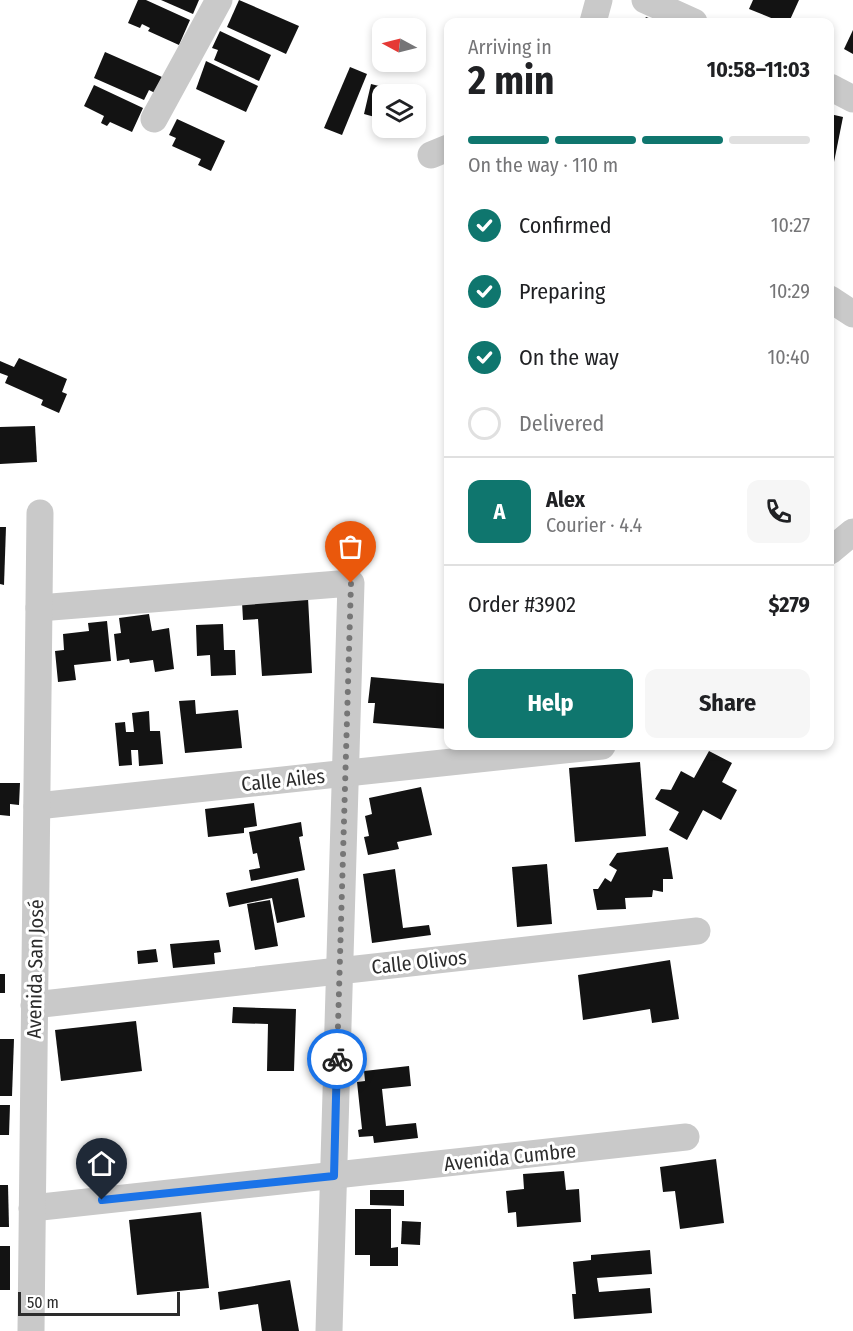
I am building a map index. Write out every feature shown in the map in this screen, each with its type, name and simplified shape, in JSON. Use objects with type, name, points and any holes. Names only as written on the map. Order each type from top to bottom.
[{"type":"street","points":[[154,119],[219,0]]},
{"type":"street","points":[[594,18],[599,0]]},
{"type":"street","points":[[645,0],[685,18]]},
{"type":"street","points":[[834,89],[853,99]]},
{"type":"street","points":[[834,302],[853,314]]},
{"type":"street","points":[[40,513],[39,608],[351,583],[329,1331]]},
{"type":"street","points":[[834,548],[853,532]]},
{"type":"street","name":"Avenida San José","points":[[31,1331],[39,608]]},
{"type":"street","name":"Calle Ailes","points":[[37,806],[564,750]]},
{"type":"street","name":"Calle Olivos","points":[[34,1005],[696,931]]},
{"type":"street","name":"Avenida Cumbre","points":[[32,1208],[686,1137]]},
{"type":"building","points":[[138,0],[146,0],[190,20],[179,45],[148,31],[150,28],[142,24],[140,28],[128,23]]},
{"type":"building","points":[[161,0],[199,0],[193,14]]},
{"type":"building","points":[[239,0],[299,26],[286,54],[227,27]]},
{"type":"building","points":[[753,0],[799,0],[791,18],[771,18],[749,9]]},
{"type":"building","points":[[853,30],[853,54],[844,49]]},
{"type":"building","points":[[220,31],[271,55],[259,81],[214,60],[218,50],[212,48]]},
{"type":"building","points":[[105,52],[162,77],[155,93],[149,90],[144,100],[94,78]]},
{"type":"building","points":[[206,61],[258,86],[246,112],[196,89]]},
{"type":"building","points":[[350,67],[367,74],[342,135],[324,128]]},
{"type":"building","points":[[371,84],[372,84],[372,116],[364,114]]},
{"type":"building","points":[[94,85],[143,108],[132,132],[110,122],[107,126],[101,123],[104,116],[84,106]]},
{"type":"building","points":[[834,115],[843,117],[834,162]]},
{"type":"building","points":[[177,119],[225,141],[211,171],[198,165],[201,159],[172,146],[176,138],[169,135]]},
{"type":"building","points":[[19,358],[67,379],[62,392],[67,394],[59,413],[41,405],[43,400],[5,383],[8,376],[0,373],[0,361],[14,367]]},
{"type":"building","points":[[35,426],[37,462],[0,464],[0,427]]},
{"type":"building","points":[[0,527],[6,527],[4,585],[0,584]]},
{"type":"building","points":[[308,598],[312,673],[262,676],[258,619],[243,620],[242,602]]},
{"type":"building","points":[[149,614],[152,631],[169,628],[174,669],[155,672],[153,660],[130,663],[129,659],[117,661],[114,634],[121,633],[119,618]]},
{"type":"building","points":[[107,621],[111,661],[74,665],[76,680],[58,682],[55,651],[64,650],[63,634],[89,631],[88,623]]},
{"type":"building","points":[[223,624],[224,650],[235,650],[236,675],[211,676],[210,655],[197,656],[196,625]]},
{"type":"building","points":[[371,677],[444,684],[444,729],[373,723],[375,703],[368,703]]},
{"type":"building","points":[[195,700],[196,714],[238,710],[242,748],[185,753],[179,701]]},
{"type":"building","points":[[149,711],[150,731],[160,731],[163,764],[139,766],[138,750],[131,750],[132,765],[119,766],[115,723],[125,722],[126,732],[134,732],[132,713]]},
{"type":"building","points":[[709,751],[732,763],[722,782],[737,790],[721,820],[703,810],[687,840],[669,830],[679,812],[655,799],[661,789],[671,790],[681,771],[694,778]]},
{"type":"building","points":[[640,762],[646,836],[575,842],[569,768]]},
{"type":"building","points":[[0,783],[20,783],[19,805],[10,804],[10,816],[0,815]]},
{"type":"building","points":[[421,787],[432,835],[397,842],[399,849],[368,855],[364,837],[369,836],[365,816],[372,814],[369,798]]},
{"type":"building","points":[[254,803],[257,826],[244,828],[244,833],[208,837],[205,809]]},
{"type":"building","points":[[301,822],[303,836],[299,837],[305,870],[251,881],[249,870],[260,868],[257,853],[253,854],[249,832]]},
{"type":"building","points":[[668,847],[673,879],[663,879],[663,892],[653,890],[652,897],[625,898],[626,909],[597,910],[593,889],[598,889],[605,878],[611,882],[617,870],[609,865],[617,853]]},
{"type":"building","points":[[547,864],[552,924],[517,927],[512,867]]},
{"type":"building","points":[[395,869],[403,928],[429,925],[431,935],[372,943],[363,874]]},
{"type":"building","points":[[298,878],[305,917],[277,923],[272,898],[229,907],[226,893]]},
{"type":"building","points":[[270,900],[278,946],[255,950],[247,904]]},
{"type":"building","points":[[219,940],[221,952],[214,953],[215,964],[173,968],[170,944]]},
{"type":"building","points":[[156,949],[158,962],[138,964],[137,951]]},
{"type":"building","points":[[670,960],[679,1019],[652,1023],[650,1009],[583,1020],[578,975]]},
{"type":"building","points":[[0,974],[5,974],[5,993],[0,993]]},
{"type":"building","points":[[233,1007],[296,1009],[294,1071],[267,1071],[268,1024],[232,1023]]},
{"type":"building","points":[[136,1021],[142,1071],[61,1081],[55,1030]]},
{"type":"building","points":[[0,1039],[14,1039],[12,1096],[0,1096]]},
{"type":"building","points":[[409,1066],[411,1086],[382,1089],[386,1126],[416,1123],[418,1138],[374,1143],[373,1136],[359,1137],[358,1130],[362,1129],[357,1082],[365,1081],[364,1071]]},
{"type":"building","points":[[0,1105],[10,1105],[9,1135],[0,1135]]},
{"type":"building","points":[[716,1159],[724,1223],[680,1229],[675,1191],[663,1192],[660,1167]]},
{"type":"building","points":[[564,1171],[566,1190],[579,1189],[581,1222],[517,1227],[516,1212],[508,1213],[506,1191],[524,1189],[523,1174]]},
{"type":"building","points":[[0,1185],[8,1185],[9,1227],[0,1227]]},
{"type":"building","points":[[370,1190],[404,1190],[404,1206],[370,1205]]},
{"type":"building","points":[[355,1209],[391,1209],[391,1248],[398,1247],[398,1266],[370,1266],[370,1255],[355,1255]]},
{"type":"building","points":[[201,1212],[209,1288],[137,1295],[129,1220]]},
{"type":"building","points":[[402,1221],[421,1222],[420,1245],[401,1244]]},
{"type":"building","points":[[0,1246],[10,1246],[10,1290],[0,1290]]},
{"type":"building","points":[[650,1250],[652,1274],[597,1278],[599,1292],[650,1288],[652,1313],[574,1319],[572,1294],[576,1294],[573,1262],[591,1260],[591,1255]]},
{"type":"building","points":[[290,1280],[299,1331],[262,1331],[258,1304],[220,1310],[218,1292]]},
{"type":"way so far","points":[[337,1059],[351,583]]},
{"type":"route","points":[[102,1200],[334,1176],[337,1059]]}]
